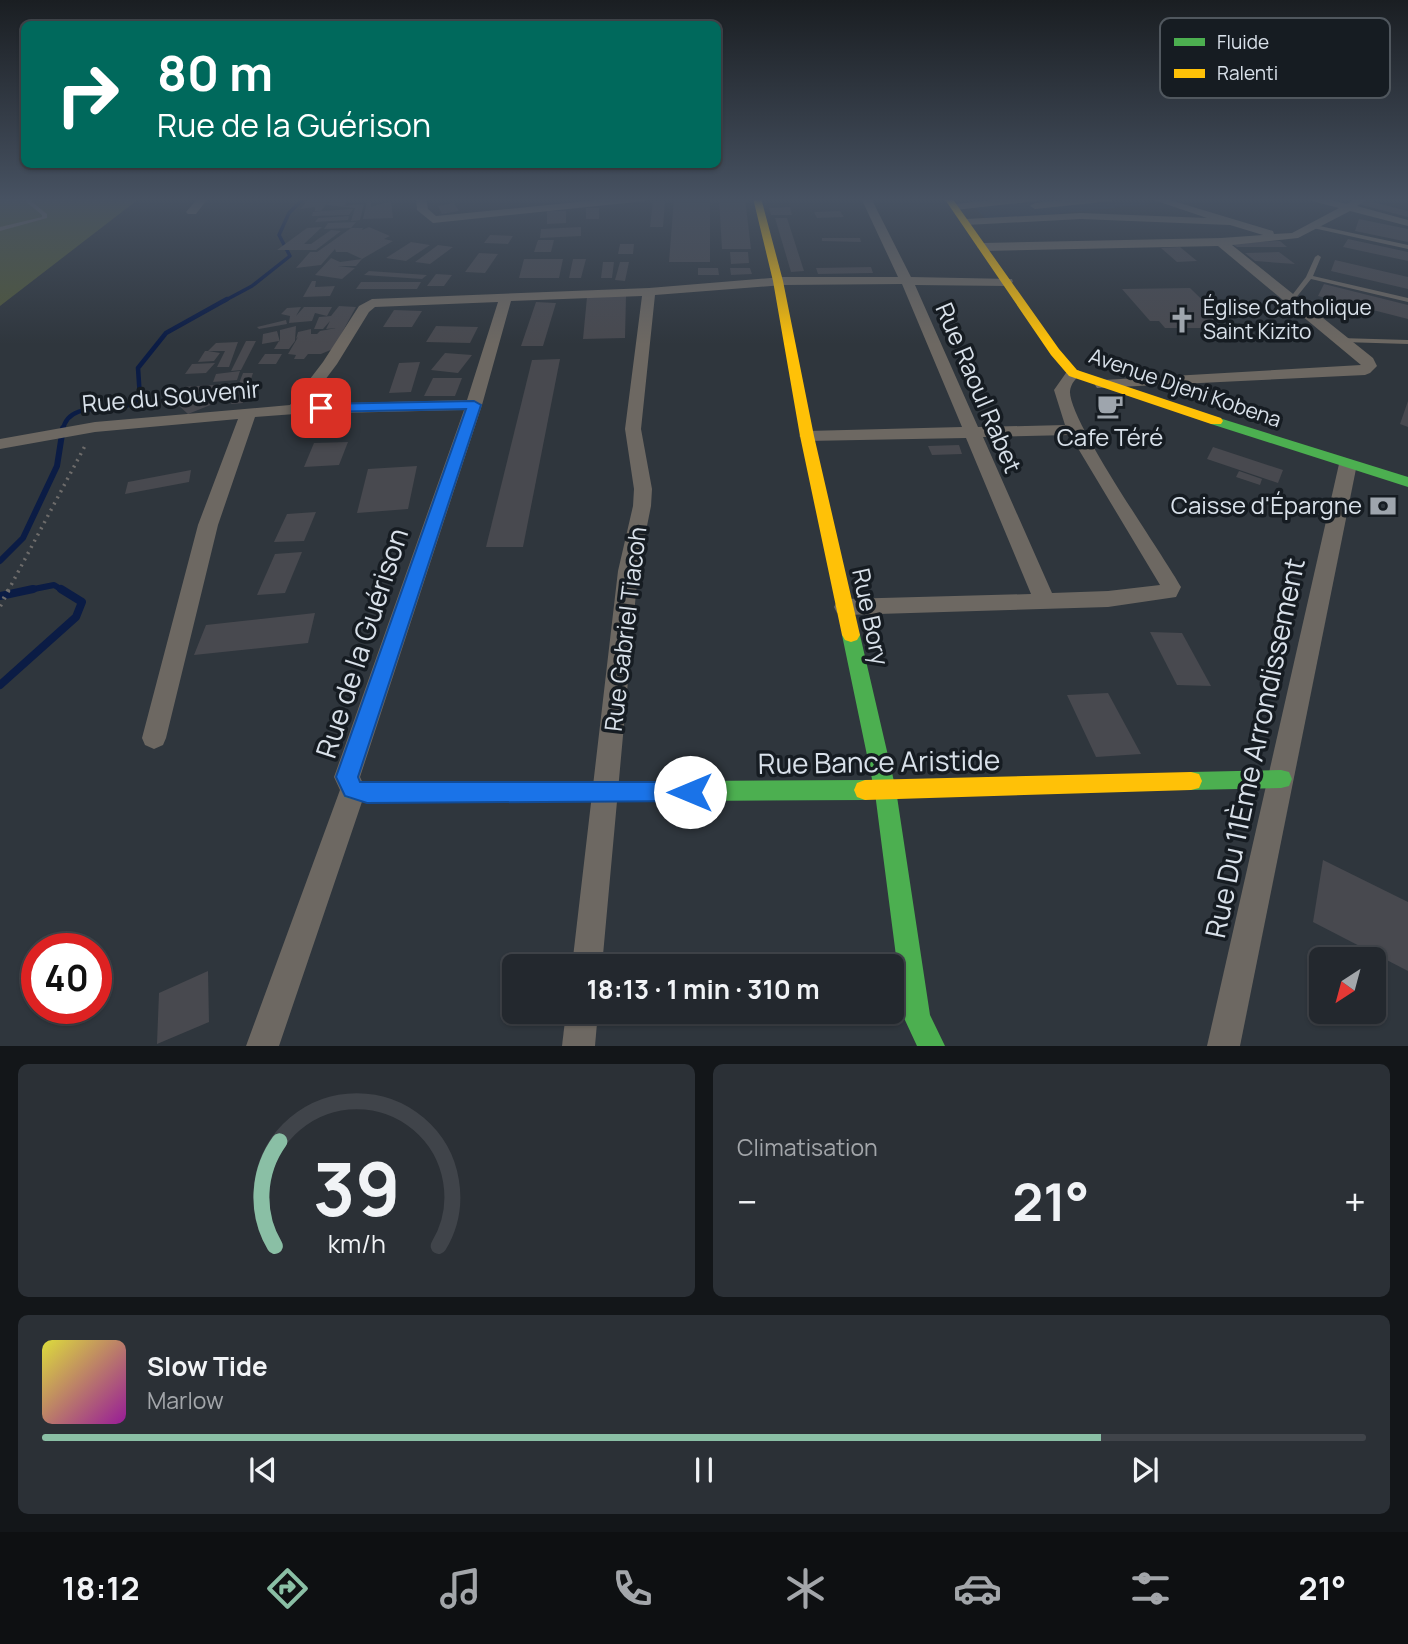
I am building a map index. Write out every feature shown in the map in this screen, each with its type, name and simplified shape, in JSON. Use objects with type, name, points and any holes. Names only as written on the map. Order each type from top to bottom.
[{"type":"street","name":"Rue Bory","points":[[769,247],[807,436],[885,790],[917,1018],[932,1045]]},
{"type":"street","name":"Rue Raoul Rabet","points":[[890,247],[1044,599]]},
{"type":"street","points":[[983,247],[992,247]]},
{"type":"street","name":"Avenue Djeni Kobena","points":[[983,247],[1055,352],[1073,373],[1103,386],[1408,482]]},
{"type":"street","points":[[1103,386],[1365,370],[1369,366],[1368,361],[1228,247]]},
{"type":"street","points":[[295,409],[329,365],[364,309],[372,303],[649,292],[694,286],[778,281],[1007,282]]},
{"type":"street","name":"Rue Gabriel Tiacoh","points":[[588,954],[628,571],[642,506],[643,489],[634,429],[649,292]]},
{"type":"street","name":"Rue de la Guérison","points":[[262,1045],[353,790],[347,777],[474,405],[506,296]]},
{"type":"street","points":[[845,607],[1108,599],[1169,592],[1171,587],[1075,430],[1063,400],[1062,390],[1073,373]]},
{"type":"street","name":"Rue du Souvenir","points":[[0,444],[95,427],[295,409],[474,405]]},
{"type":"street","points":[[153,738],[208,525],[248,415]]},
{"type":"street","points":[[807,436],[1075,430]]},
{"type":"street","name":"Rue Du 11Ème Arrondissement","points":[[1223,1045],[1348,464]]},
{"type":"street","name":"Rue Bance Aristide","points":[[353,790],[367,793],[885,790],[1281,779]]},
{"type":"street","points":[[578,1045],[581,1024]]},
{"type":"lane","points":[[1293,298],[1309,277],[1318,257]]},
{"type":"lane","points":[[1309,277],[1408,300]]},
{"type":"lane","points":[[1343,340],[1408,342]]},
{"type":"path","points":[[0,606],[95,427]]},
{"type":"green space","points":[[0,247],[77,247],[0,306]]},
{"type":"building","points":[[281,247],[320,247],[316,250],[277,250]]},
{"type":"building","points":[[324,247],[383,247],[362,259],[347,252],[336,252],[335,249],[321,265],[296,268],[310,252],[317,252]]},
{"type":"building","points":[[403,247],[427,247],[406,261],[386,258]]},
{"type":"building","points":[[436,247],[453,247],[430,264],[415,262]]},
{"type":"building","points":[[536,247],[552,247],[551,252],[534,252]]},
{"type":"building","points":[[619,247],[634,247],[633,254],[618,254]]},
{"type":"building","points":[[670,247],[710,247],[710,262],[669,262]]},
{"type":"building","points":[[722,247],[751,247],[751,249],[722,249]]},
{"type":"building","points":[[784,247],[796,247],[804,271],[791,272]]},
{"type":"building","points":[[1180,247],[1197,261],[1177,262],[1161,248]]},
{"type":"building","points":[[1343,247],[1384,247],[1408,252],[1408,261]]},
{"type":"building","points":[[730,252],[748,252],[749,263],[731,264]]},
{"type":"building","points":[[1279,252],[1295,264],[1255,261],[1245,253]]},
{"type":"building","points":[[479,253],[498,254],[485,273],[465,272]]},
{"type":"building","points":[[331,258],[340,262],[362,259],[356,266],[338,266],[355,268],[342,279],[315,275]]},
{"type":"building","points":[[524,259],[563,259],[559,278],[519,278]]},
{"type":"building","points":[[573,259],[586,259],[581,278],[569,278]]},
{"type":"building","points":[[1335,260],[1408,277],[1408,289],[1331,271]]},
{"type":"building","points":[[603,262],[614,262],[612,278],[601,278]]},
{"type":"building","points":[[620,262],[629,262],[625,281],[615,280]]},
{"type":"building","points":[[871,267],[873,273],[818,274],[816,268]]},
{"type":"building","points":[[698,268],[718,268],[719,275],[698,275]]},
{"type":"building","points":[[730,268],[750,268],[752,274],[731,275]]},
{"type":"building","points":[[369,271],[427,275],[422,279],[364,275]]},
{"type":"building","points":[[436,274],[452,275],[444,286],[427,286]]},
{"type":"building","points":[[312,281],[316,281],[315,287],[335,286],[330,296],[303,297]]},
{"type":"building","points":[[361,282],[421,282],[417,289],[356,289]]},
{"type":"building","points":[[1324,284],[1408,305],[1408,319],[1318,296]]},
{"type":"building","name":"Église Catholique Saint Kizito","points":[[1190,288],[1223,320],[1213,320],[1220,328],[1165,328],[1159,321],[1150,321],[1122,289]]},
{"type":"building","points":[[626,296],[625,338],[583,339],[587,297]]},
{"type":"building","points":[[536,302],[556,303],[543,346],[521,346]]},
{"type":"building","points":[[339,306],[356,307],[333,349],[321,354],[308,354],[304,359],[294,359],[296,355],[288,354],[298,332],[311,329],[311,334],[317,334],[336,328],[326,329],[330,321],[323,329],[314,329],[319,317],[331,316]]},
{"type":"building","points":[[301,307],[296,316],[304,307],[332,307],[327,316],[315,313],[312,321],[289,323],[290,316],[281,314],[287,308]]},
{"type":"building","points":[[394,310],[422,311],[412,327],[383,327]]},
{"type":"building","points":[[286,320],[287,324],[259,329],[257,327]]},
{"type":"building","points":[[296,326],[295,341],[289,349],[274,349],[279,341],[262,344],[263,334],[277,331],[280,342],[280,330]]},
{"type":"building","points":[[436,326],[478,327],[470,343],[426,342]]},
{"type":"building","points":[[246,341],[256,341],[241,370],[231,371]]},
{"type":"building","points":[[238,342],[229,367],[217,367],[225,351],[208,351],[216,343]]},
{"type":"building","points":[[205,351],[220,353],[214,361],[198,362]]},
{"type":"building","points":[[445,353],[472,355],[458,373],[431,370]]},
{"type":"building","points":[[265,354],[282,354],[276,364],[258,364]]},
{"type":"building","points":[[560,359],[523,547],[486,547],[532,360]]},
{"type":"building","points":[[420,362],[411,392],[389,393],[399,363]]},
{"type":"building","points":[[215,363],[206,373],[185,374],[192,364]]},
{"type":"building","points":[[240,371],[237,380],[213,382],[216,374]]},
{"type":"building","points":[[243,373],[253,373],[243,403],[231,404]]},
{"type":"building","points":[[433,378],[462,378],[455,396],[424,396]]},
{"type":"building","points":[[229,384],[224,392],[178,395],[183,387]]},
{"type":"building","points":[[206,392],[218,402],[188,414],[177,404]]},
{"type":"building","points":[[1408,401],[1408,427],[1400,424]]},
{"type":"building","points":[[348,442],[339,465],[304,467],[314,443]]},
{"type":"building","points":[[959,445],[962,454],[932,455],[928,446]]},
{"type":"building","points":[[1213,447],[1283,470],[1278,483],[1207,459]]},
{"type":"building","points":[[417,466],[408,509],[357,513],[368,469]]},
{"type":"building","points":[[191,470],[189,482],[125,494],[128,482]]},
{"type":"building","points":[[1239,471],[1262,479],[1260,485],[1236,477]]},
{"type":"building","points":[[316,512],[304,541],[274,542],[287,514]]},
{"type":"building","points":[[302,552],[285,593],[257,595],[275,554]]},
{"type":"building","points":[[315,613],[308,643],[194,655],[206,625]]},
{"type":"building","points":[[1150,632],[1182,633],[1211,686],[1177,685]]},
{"type":"building","points":[[1108,693],[1141,754],[1096,757],[1067,695]]},
{"type":"building","points":[[1323,860],[1408,902],[1408,971],[1386,960],[1386,947],[1361,947],[1313,922]]},
{"type":"building","points":[[208,971],[209,1022],[157,1044],[159,993]]},
{"type":"waterway","points":[[224,301],[252,286],[290,256],[285,247]]},
{"type":"waterway","points":[[63,430],[66,421],[79,411],[125,406],[140,398],[138,368],[166,333],[227,299]]},
{"type":"waterway","points":[[0,561],[23,538],[57,466],[63,428]]},
{"type":"waterway","points":[[24,591],[54,585],[64,591]]},
{"type":"waterway","points":[[0,596],[33,589]]},
{"type":"waterway","points":[[0,685],[76,617],[82,602],[61,589]]},
{"type":"traffic: fast","points":[[1216,421],[1408,482]]},
{"type":"traffic: fast","points":[[851,635],[885,790],[917,1018],[932,1046]]},
{"type":"traffic: fast","points":[[1191,781],[1281,779]]},
{"type":"traffic: fast","points":[[353,790],[367,793],[865,790]]},
{"type":"traffic: slow","points":[[769,247],[851,635]]},
{"type":"traffic: slow","points":[[982,247],[1055,352],[1073,373],[1216,421]]},
{"type":"traffic: slow","points":[[865,790],[1191,781]]},
{"type":"place","name":"Église Catholique Saint Kizito","points":[[1182,320]]},
{"type":"place","name":"Cafe Téré","points":[[1110,406]]},
{"type":"place","name":"Caisse d'Épargne","points":[[1383,506]]},
{"type":"route","points":[[321,408],[474,405],[347,777],[353,790],[367,793],[690,792]]}]
